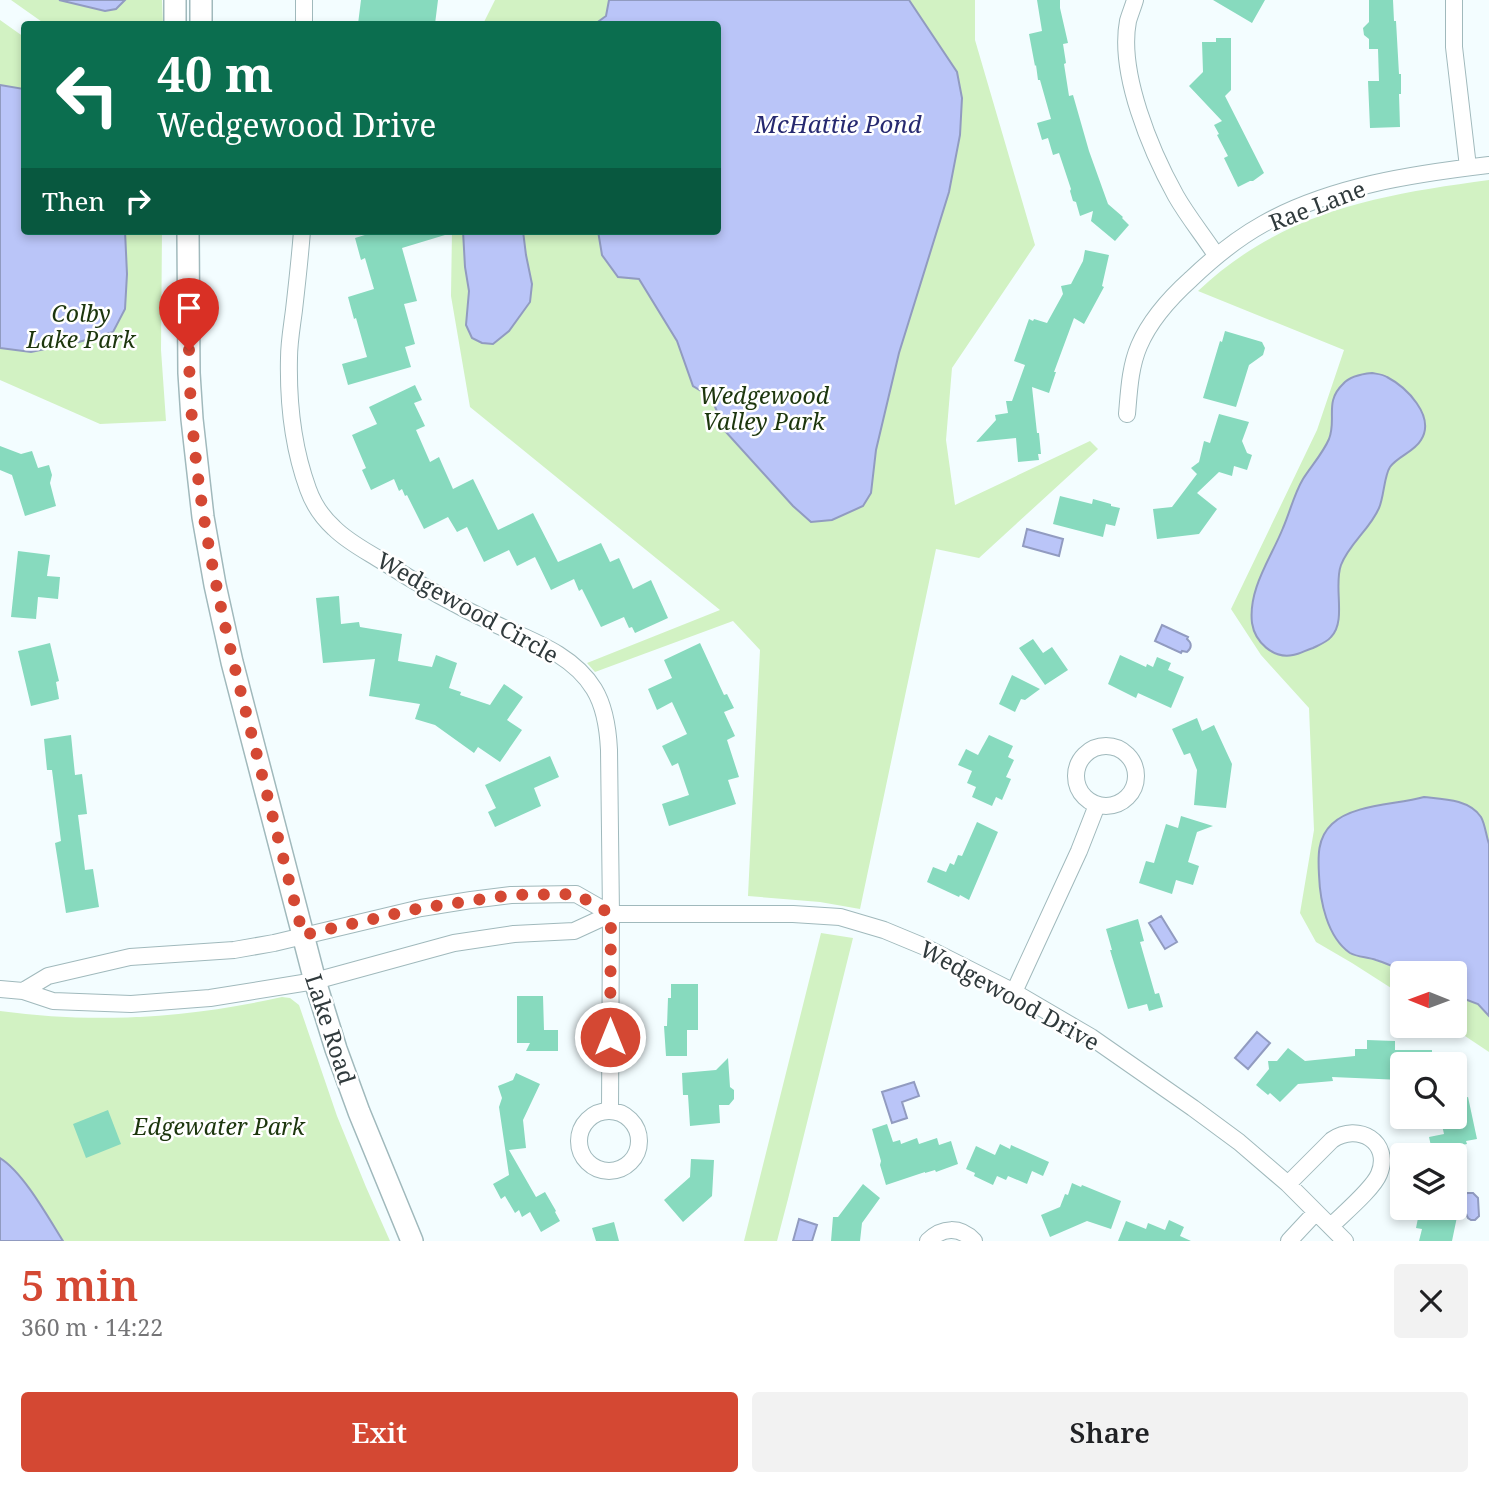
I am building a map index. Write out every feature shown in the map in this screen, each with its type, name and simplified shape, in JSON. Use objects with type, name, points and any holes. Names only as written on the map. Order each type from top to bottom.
[{"type":"street","points":[[175,0],[175,21]]},
{"type":"street","points":[[201,0],[201,21]]},
{"type":"street","points":[[304,0],[304,21]]},
{"type":"street","points":[[1135,0],[1128,20],[1127,51],[1132,84],[1144,127],[1178,198],[1216,255]]},
{"type":"street","points":[[1454,0],[1454,47],[1468,167]]},
{"type":"street","name":"Rae Lane","points":[[1127,414],[1132,369],[1139,344],[1161,311],[1216,255],[1264,224],[1308,204],[1384,181],[1489,165]]},
{"type":"street","name":"Lake Road","points":[[188,235],[189,373],[193,430],[215,585],[232,662],[315,981],[336,1049],[412,1241]]},
{"type":"street","name":"Wedgewood Circle","points":[[302,235],[289,356],[290,390],[300,463],[309,491],[320,512],[333,528],[352,542],[452,602],[548,647],[569,662],[594,689],[602,706],[609,750],[610,1111]]},
{"type":"street","points":[[1014,992],[1079,851],[1097,805]]},
{"type":"street","name":"Wedgewood Drive","points":[[23,991],[48,976],[130,957],[234,950],[421,908],[511,895],[576,894],[611,914]]},
{"type":"street","name":"Wedgewood Drive","points":[[0,989],[23,991],[53,1001],[131,1004],[210,998],[315,981],[454,943],[514,934],[574,931],[611,914],[793,914],[841,917],[884,930],[925,947],[1014,992],[1091,1037],[1239,1142],[1288,1184],[1345,1241]]},
{"type":"street","points":[[1288,1184],[1339,1135],[1355,1132],[1372,1139],[1381,1155],[1379,1175],[1331,1226]]},
{"type":"street","points":[[1289,1241],[1316,1212]]},
{"type":"street","points":[[928,1241],[937,1233],[955,1230],[964,1232],[974,1241]]},
{"type":"green space","points":[[11,0],[162,0],[163,21],[41,21]]},
{"type":"green space","name":"Wedgewood Valley Park","points":[[495,0],[975,0],[975,40],[1035,245],[952,368],[946,440],[955,505],[1090,441],[1098,449],[979,558],[936,549],[860,909],[820,902],[748,896],[760,650],[733,621],[595,672],[587,663],[720,610],[470,407],[451,296],[452,235],[721,235],[721,21],[484,21]]},
{"type":"green space","name":"Colby Lake Park","points":[[0,20],[21,35],[21,235],[162,235],[161,350],[166,421],[100,424],[0,380]]},
{"type":"green space","points":[[1489,180],[1489,1052],[1467,1037],[1467,961],[1390,961],[1390,987],[1316,942],[1300,913],[1314,830],[1309,708],[1261,655],[1231,609],[1317,430],[1344,350],[1198,291],[1230,264],[1264,242],[1298,225],[1334,211],[1409,192]]},
{"type":"green space","points":[[821,933],[853,938],[788,1199],[777,1241],[744,1241]]},
{"type":"green space","name":"Edgewater Park","points":[[282,997],[290,998],[299,1005],[337,1116],[390,1241],[0,1241],[0,1011],[72,1017],[142,1017],[212,1010]]},
{"type":"water","points":[[59,0],[125,0],[116,9],[105,11]]},
{"type":"water","name":"McHattie Pond","points":[[609,0],[909,0],[957,72],[962,98],[960,135],[949,192],[899,353],[876,450],[871,493],[863,506],[832,520],[811,522],[793,506],[725,431],[711,397],[693,386],[677,341],[639,279],[618,277],[602,255],[599,235],[721,235],[721,21],[599,21],[606,16]]},
{"type":"water","points":[[0,85],[21,88],[21,235],[125,235],[127,274],[125,309],[113,332],[31,352],[0,348]]},
{"type":"water","points":[[463,235],[524,235],[532,284],[530,302],[509,331],[493,344],[472,338],[466,325],[469,291]]},
{"type":"water","points":[[1372,373],[1387,377],[1410,395],[1422,412],[1425,431],[1418,444],[1390,467],[1379,508],[1341,565],[1336,630],[1327,640],[1293,655],[1272,652],[1261,643],[1252,623],[1253,598],[1257,586],[1300,485],[1329,439],[1332,404],[1337,391],[1352,377]]},
{"type":"water","points":[[1027,529],[1063,539],[1059,556],[1023,546]]},
{"type":"water","points":[[1162,625],[1188,637],[1191,646],[1187,652],[1181,653],[1155,641]]},
{"type":"water","points":[[1424,797],[1462,803],[1476,811],[1484,823],[1489,844],[1489,1016],[1478,1004],[1467,1000],[1467,961],[1390,961],[1390,965],[1353,954],[1336,938],[1326,918],[1318,861],[1321,842],[1327,829],[1351,812]]},
{"type":"water","points":[[1161,916],[1177,942],[1165,949],[1149,923]]},
{"type":"water","points":[[1257,1032],[1270,1043],[1248,1069],[1235,1058]]},
{"type":"water","points":[[914,1082],[919,1096],[902,1102],[907,1118],[892,1123],[882,1092]]},
{"type":"water","points":[[0,1158],[26,1184],[63,1241],[0,1241]]},
{"type":"water","points":[[1467,1193],[1473,1193],[1478,1198],[1479,1216],[1475,1220],[1468,1218]]},
{"type":"water","points":[[799,1219],[817,1225],[812,1241],[793,1241]]},
{"type":"building","points":[[361,0],[438,0],[435,21],[358,21]]},
{"type":"building","points":[[1037,0],[1060,0],[1068,43],[1063,44],[1069,96],[1073,95],[1108,204],[1129,225],[1115,241],[1091,221],[1093,211],[1080,216],[1059,153],[1053,155],[1048,138],[1042,140],[1037,123],[1051,119],[1038,80],[1029,34],[1042,31]]},
{"type":"building","points":[[1213,0],[1265,0],[1252,23]]},
{"type":"building","points":[[1369,0],[1393,0],[1401,74],[1400,127],[1370,128],[1368,81],[1379,81],[1378,49],[1369,49],[1369,39],[1364,35],[1363,28],[1369,22]]},
{"type":"building","points":[[1216,38],[1231,38],[1231,90],[1225,96],[1264,173],[1238,187],[1224,158],[1228,156],[1214,125],[1222,121],[1189,86],[1203,72],[1202,42],[1216,42]]},
{"type":"building","points":[[365,235],[445,235],[402,248],[417,301],[404,304],[415,344],[405,347],[411,367],[348,385],[342,364],[367,357],[348,297],[374,289],[365,258],[361,260],[355,238]]},
{"type":"building","points":[[1085,250],[1109,255],[1102,286],[1104,287],[1084,324],[1074,318],[1049,393],[1032,387],[1041,454],[1038,454],[1039,460],[1018,462],[1016,438],[976,442],[996,420],[995,415],[1008,413],[1006,401],[1012,401],[1025,365],[1014,361],[1029,319],[1047,323],[1063,294],[1061,286],[1071,284],[1083,261]]},
{"type":"building","points":[[1225,331],[1262,342],[1265,348],[1263,355],[1249,365],[1236,407],[1203,398]]},
{"type":"building","points":[[415,385],[422,400],[414,403],[425,426],[416,430],[430,462],[439,457],[453,489],[473,479],[498,530],[533,513],[558,562],[601,543],[610,562],[619,558],[633,589],[651,580],[668,618],[635,633],[632,627],[629,628],[624,617],[601,627],[574,579],[551,590],[535,557],[517,566],[509,550],[484,562],[467,527],[457,532],[448,517],[424,529],[407,495],[405,496],[402,489],[399,491],[394,479],[371,490],[362,470],[366,468],[352,435],[377,424],[369,407]]},
{"type":"building","points":[[1219,414],[1249,422],[1242,441],[1247,453],[1252,455],[1247,470],[1234,466],[1232,476],[1219,472],[1197,493],[1217,509],[1199,534],[1157,539],[1153,509],[1172,507],[1197,474],[1191,468],[1199,462],[1204,441],[1210,443]]},
{"type":"building","points":[[0,446],[21,454],[32,451],[38,468],[49,465],[56,506],[25,516],[12,475],[0,470]]},
{"type":"building","points":[[1060,496],[1092,504],[1093,499],[1120,508],[1115,526],[1106,524],[1103,537],[1053,524]]},
{"type":"building","points":[[18,551],[50,555],[47,576],[60,577],[58,599],[38,597],[36,619],[11,617]]},
{"type":"building","points":[[339,596],[341,624],[359,622],[360,627],[402,634],[398,661],[432,667],[436,655],[457,663],[449,688],[461,692],[460,695],[490,705],[504,684],[523,697],[507,720],[522,730],[500,762],[478,747],[474,753],[435,725],[415,719],[420,704],[369,696],[375,659],[323,663],[316,598]]},
{"type":"building","points":[[1033,639],[1043,653],[1052,647],[1068,670],[1045,685],[1019,648]]},
{"type":"building","points":[[50,643],[59,681],[56,682],[59,699],[31,706],[18,651]]},
{"type":"building","points":[[700,643],[724,695],[727,694],[734,708],[724,712],[735,736],[727,740],[739,777],[728,780],[736,804],[669,826],[662,804],[689,795],[678,763],[672,766],[662,746],[687,734],[672,702],[657,710],[648,689],[672,678],[664,660]]},
{"type":"building","points":[[1120,655],[1146,667],[1147,664],[1153,667],[1157,657],[1171,663],[1168,670],[1184,677],[1171,708],[1138,693],[1136,698],[1108,684]]},
{"type":"building","points":[[1012,675],[1040,689],[1025,700],[1021,699],[1015,712],[999,704]]},
{"type":"building","points":[[1197,718],[1202,731],[1214,725],[1232,764],[1226,808],[1194,805],[1197,770],[1190,753],[1184,755],[1172,729]]},
{"type":"building","points":[[71,735],[75,775],[82,774],[87,814],[78,815],[85,870],[93,869],[99,907],[66,913],[55,843],[61,841],[52,770],[47,770],[44,739]]},
{"type":"building","points":[[989,735],[1013,746],[1008,757],[1014,760],[1006,777],[1011,779],[1002,800],[996,797],[992,806],[972,797],[976,787],[967,783],[972,771],[958,765],[966,749],[978,755]]},
{"type":"building","points":[[550,756],[559,777],[534,788],[541,806],[495,827],[488,812],[496,808],[485,785]]},
{"type":"building","points":[[1181,816],[1213,826],[1197,832],[1188,862],[1199,866],[1193,885],[1176,880],[1172,894],[1139,883],[1146,861],[1154,863],[1166,824],[1178,828]]},
{"type":"building","points":[[977,822],[998,832],[969,900],[927,882],[933,867],[946,872],[950,863],[954,865],[958,855],[962,856]]},
{"type":"building","points":[[1138,919],[1144,941],[1140,942],[1155,994],[1159,993],[1163,1007],[1149,1011],[1147,1004],[1128,1009],[1106,929]]},
{"type":"building","points":[[671,984],[698,984],[698,1030],[687,1030],[687,1056],[666,1056],[664,1026],[667,1026]]},
{"type":"building","points":[[517,996],[543,996],[544,1030],[558,1030],[558,1051],[526,1051],[530,1043],[517,1043]]},
{"type":"building","points":[[1367,1040],[1395,1041],[1395,1050],[1432,1052],[1390,1052],[1390,1079],[1332,1077],[1333,1081],[1298,1084],[1280,1102],[1256,1085],[1269,1069],[1268,1061],[1277,1061],[1288,1048],[1305,1061],[1355,1056],[1355,1049],[1367,1049]]},
{"type":"building","points":[[728,1058],[730,1087],[734,1090],[734,1099],[729,1105],[719,1105],[720,1123],[690,1126],[688,1095],[683,1095],[682,1073],[716,1070]]},
{"type":"building","points":[[516,1073],[540,1084],[523,1120],[526,1148],[509,1150],[536,1197],[545,1192],[560,1221],[541,1232],[530,1212],[522,1217],[519,1210],[515,1213],[505,1196],[501,1199],[493,1184],[509,1175],[499,1107],[502,1098],[498,1086],[513,1080]]},
{"type":"building","points":[[1467,1097],[1477,1139],[1466,1141],[1467,1143],[1430,1143],[1429,1137],[1444,1134],[1443,1129],[1467,1129]]},
{"type":"building","points":[[108,1110],[121,1144],[86,1158],[73,1124]]},
{"type":"building","points":[[887,1124],[893,1142],[900,1140],[901,1144],[917,1138],[919,1144],[937,1138],[939,1145],[951,1141],[958,1164],[886,1185],[872,1129]]},
{"type":"building","points":[[1000,1144],[1010,1149],[1011,1145],[1049,1162],[1043,1176],[1032,1171],[1027,1184],[1008,1176],[1006,1180],[997,1176],[993,1185],[966,1169],[976,1146],[995,1155]]},
{"type":"building","points":[[691,1159],[714,1160],[712,1196],[683,1222],[664,1200],[690,1177]]},
{"type":"building","points":[[1072,1183],[1121,1201],[1111,1229],[1087,1221],[1050,1237],[1041,1215],[1060,1207]]},
{"type":"building","points":[[863,1184],[880,1198],[862,1223],[860,1241],[831,1241],[833,1217],[838,1217]]},
{"type":"building","points":[[1169,1220],[1184,1227],[1180,1236],[1191,1241],[1118,1241],[1126,1221],[1146,1229],[1148,1223],[1165,1230]]},
{"type":"building","points":[[1418,1220],[1456,1220],[1452,1241],[1419,1241],[1422,1229],[1416,1228]]},
{"type":"building","points":[[614,1222],[619,1241],[596,1241],[592,1228]]},
{"type":"route","points":[[189,350],[195,452],[215,585],[232,662],[303,935],[421,908],[471,900],[511,895],[576,894],[611,914],[610,1037]]}]
